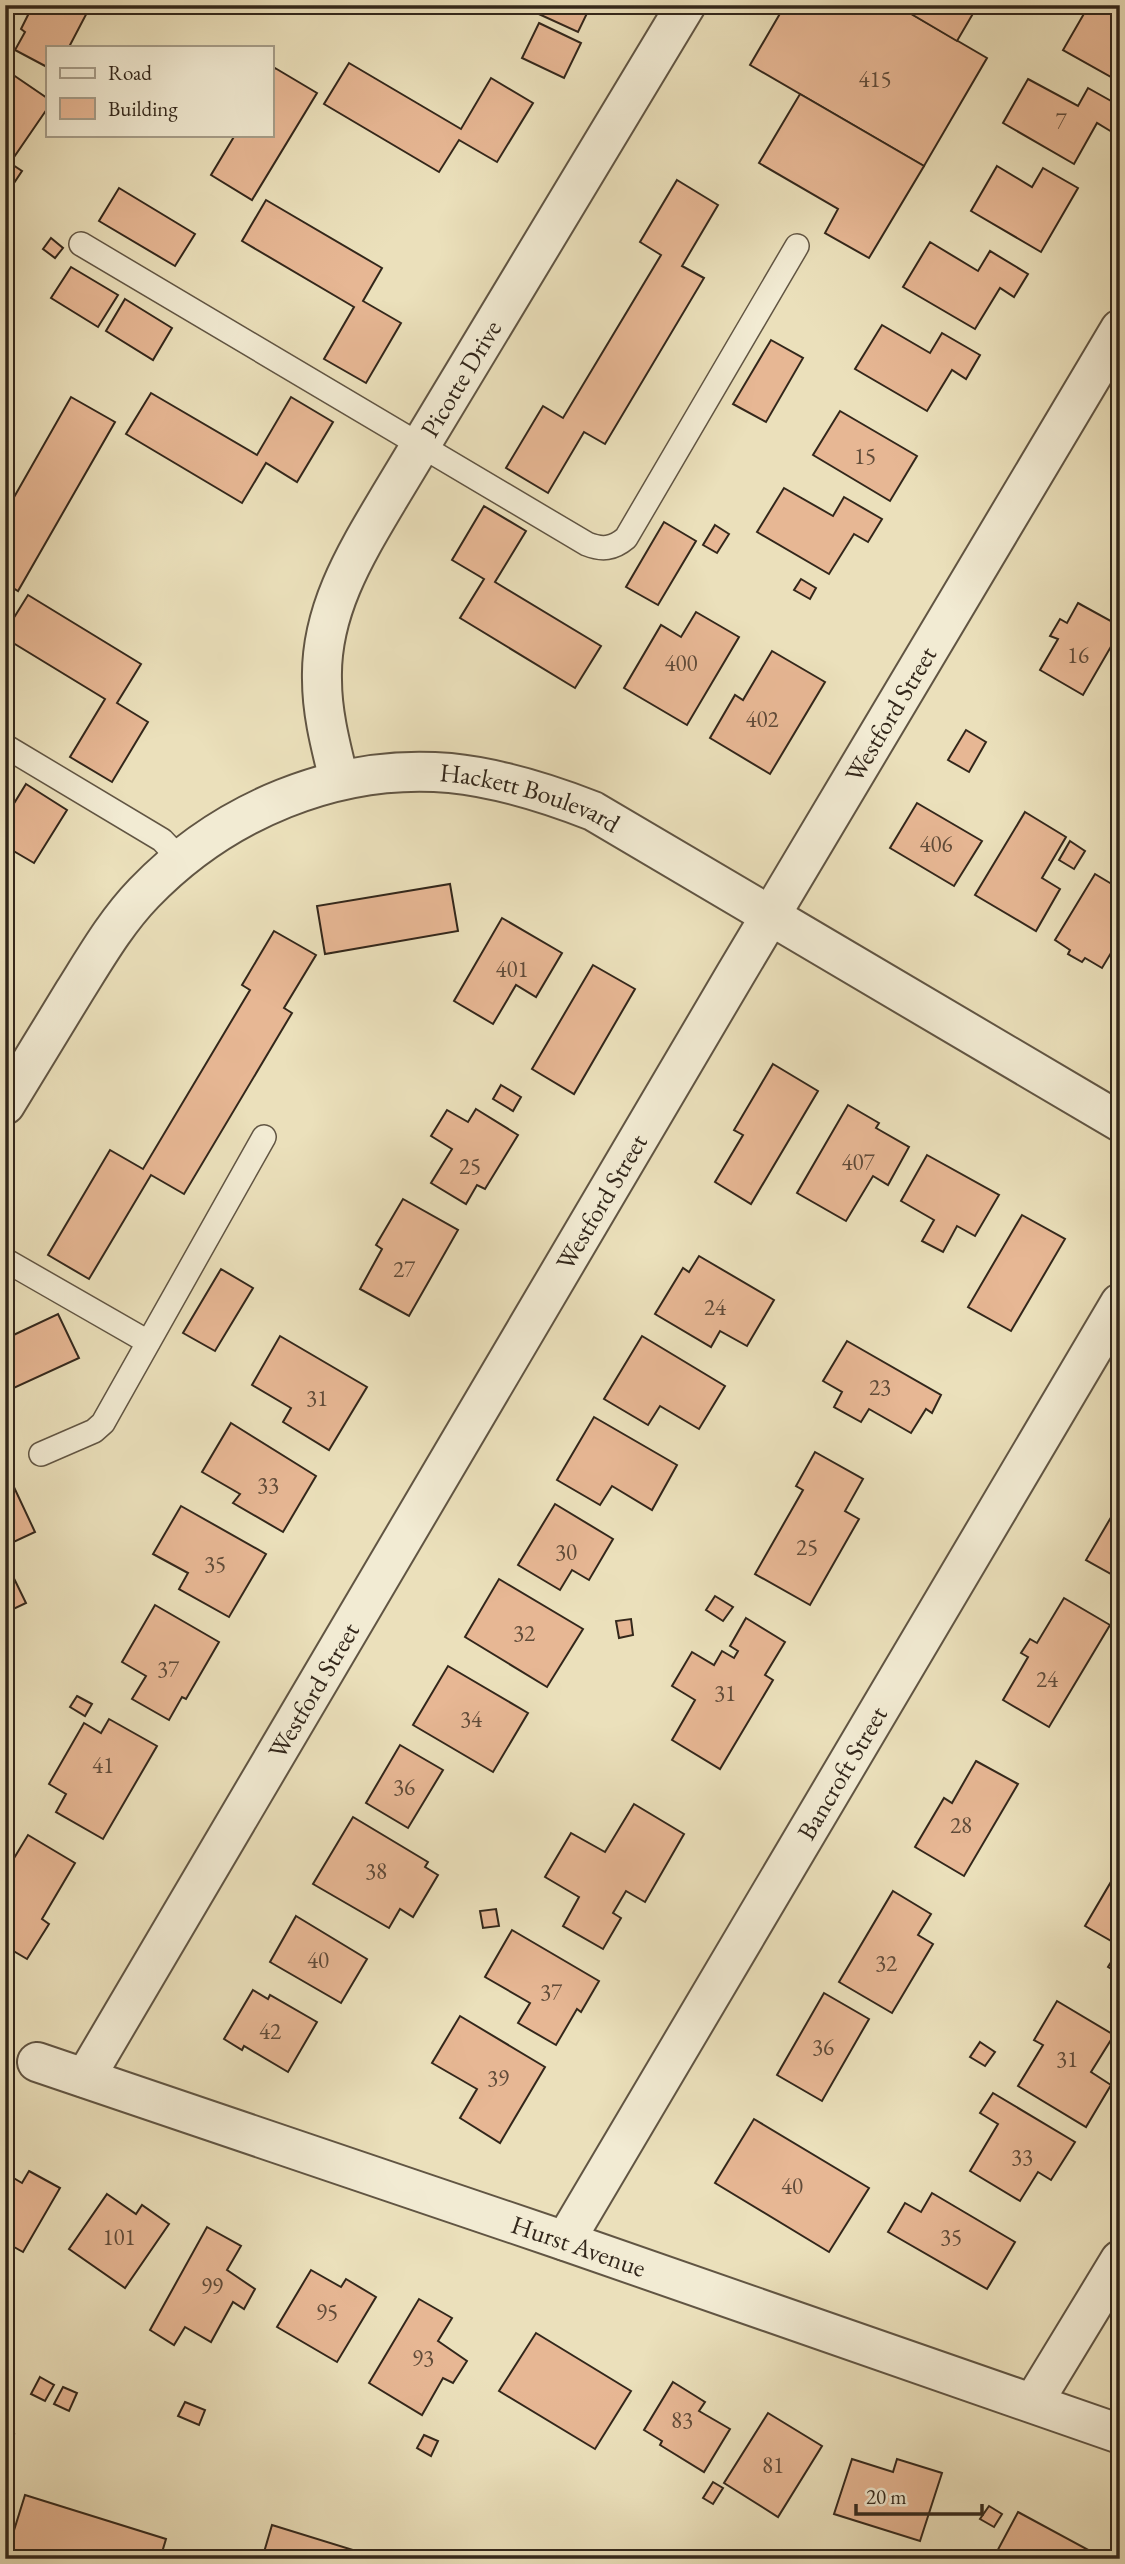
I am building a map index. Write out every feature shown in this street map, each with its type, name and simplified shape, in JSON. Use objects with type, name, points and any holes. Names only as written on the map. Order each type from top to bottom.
[{"type":"street","name":"Picotte Drive","points":[[339,780],[327,731],[321,682],[326,633],[333,605],[346,574],[420,445],[686,5]]},
{"type":"street","name":"Westford Street","points":[[85,2078],[1120,328]]},
{"type":"street","name":"Hackett Boulevard","points":[[5,1105],[108,936],[144,893],[180,859],[245,816],[276,801],[339,780],[379,774],[449,773],[515,785],[593,811],[1120,1122]]},
{"type":"street","name":"Bancroft Street","points":[[565,2241],[1120,1303]]},
{"type":"street","name":"Hurst Avenue","points":[[37,2062],[565,2241],[1120,2434]]},
{"type":"street","points":[[1033,2403],[1120,2260]]},
{"type":"lane","points":[[81,244],[586,544],[598,548],[616,545],[630,532],[797,246]]},
{"type":"lane","points":[[5,746],[162,840],[180,859]]},
{"type":"lane","points":[[41,1454],[101,1426],[264,1137]]},
{"type":"lane","points":[[5,1259],[148,1342]]},
{"type":"building","points":[[33,5],[91,5],[70,46],[46,46],[46,66],[15,50],[25,32],[21,29]]},
{"type":"building","points":[[519,5],[591,5],[578,32]]},
{"type":"building","points":[[785,5],[896,5],[987,58],[924,166],[750,65]]},
{"type":"building","points":[[896,5],[978,5],[957,41]]},
{"type":"building","points":[[1089,5],[1120,5],[1120,82],[1063,50]]},
{"type":"building","points":[[539,23],[581,43],[564,78],[522,58]]},
{"type":"building","points":[[349,63],[461,129],[491,78],[533,103],[497,162],[459,140],[439,172],[324,104]]},
{"type":"building","points":[[275,68],[317,93],[252,200],[211,175],[234,136],[273,136]]},
{"type":"building","points":[[6,70],[46,97],[46,110],[10,163],[22,171],[10,189],[5,185]]},
{"type":"building","points":[[1028,79],[1078,106],[1088,88],[1120,106],[1120,119],[1112,132],[1097,123],[1074,164],[1003,123]]},
{"type":"building","points":[[800,94],[924,166],[869,258],[825,233],[838,209],[759,163]]},
{"type":"building","points":[[997,166],[1032,187],[1043,168],[1078,188],[1041,252],[971,211]]},
{"type":"building","points":[[677,180],[718,205],[682,266],[704,278],[605,444],[584,432],[548,493],[506,468],[543,406],[563,418],[661,255],[640,242]]},
{"type":"building","points":[[119,188],[195,234],[175,266],[99,221]]},
{"type":"building","points":[[266,200],[382,268],[363,301],[401,323],[366,383],[324,359],[354,307],[242,241]]},
{"type":"building","points":[[51,238],[63,248],[55,258],[43,249]]},
{"type":"building","points":[[930,242],[978,271],[990,251],[1028,274],[1014,297],[1000,288],[975,329],[903,287]]},
{"type":"building","points":[[71,267],[118,295],[98,327],[51,298]]},
{"type":"building","points":[[125,299],[172,328],[153,360],[106,331]]},
{"type":"building","points":[[882,325],[930,353],[942,333],[980,355],[966,379],[952,370],[927,411],[855,369]]},
{"type":"building","points":[[771,340],[803,358],[766,422],[733,404]]},
{"type":"building","points":[[151,393],[257,455],[291,397],[333,422],[297,482],[266,463],[242,503],[126,434]]},
{"type":"building","points":[[71,397],[115,422],[18,591],[5,583],[5,513]]},
{"type":"building","points":[[840,411],[917,456],[890,501],[813,455]]},
{"type":"building","points":[[784,488],[833,516],[844,497],[882,519],[868,542],[854,534],[829,574],[757,532]]},
{"type":"building","points":[[484,506],[526,531],[495,582],[601,646],[575,688],[460,618],[484,579],[452,560]]},
{"type":"building","points":[[664,522],[696,541],[658,605],[626,587]]},
{"type":"building","points":[[715,525],[729,534],[717,553],[703,545]]},
{"type":"building","points":[[801,579],[816,588],[810,599],[794,590]]},
{"type":"building","points":[[28,595],[141,664],[117,703],[148,722],[112,782],[70,757],[105,699],[5,638],[5,632]]},
{"type":"building","points":[[1078,603],[1120,626],[1120,631],[1083,695],[1040,670],[1058,639],[1050,636],[1060,619],[1067,623]]},
{"type":"building","points":[[696,612],[739,637],[687,725],[624,688],[661,625],[681,637]]},
{"type":"building","points":[[772,651],[825,682],[770,774],[710,738],[735,695],[743,700]]},
{"type":"building","points":[[966,730],[986,742],[969,772],[948,760]]},
{"type":"building","points":[[26,784],[67,810],[34,863],[5,846],[5,818]]},
{"type":"building","points":[[917,803],[982,841],[954,886],[890,848]]},
{"type":"building","points":[[1025,812],[1066,837],[1042,878],[1060,889],[1036,931],[975,895]]},
{"type":"building","points":[[1070,841],[1085,851],[1074,869],[1059,860]]},
{"type":"building","points":[[1095,874],[1120,889],[1120,938],[1102,968],[1085,958],[1082,962],[1068,954],[1070,950],[1055,940]]},
{"type":"building","points":[[450,884],[458,931],[325,954],[317,906]]},
{"type":"building","points":[[502,918],[562,953],[536,997],[516,985],[493,1024],[454,1001]]},
{"type":"building","points":[[274,931],[316,955],[284,1008],[292,1013],[184,1194],[151,1175],[89,1279],[48,1255],[110,1150],[143,1169],[250,990],[242,985]]},
{"type":"building","points":[[593,965],[635,989],[574,1094],[532,1069]]},
{"type":"building","points":[[773,1064],[818,1091],[751,1204],[715,1182],[743,1135],[734,1130]]},
{"type":"building","points":[[501,1085],[521,1097],[513,1111],[493,1099]]},
{"type":"building","points":[[848,1105],[879,1123],[876,1128],[909,1147],[888,1185],[873,1176],[846,1221],[797,1193]]},
{"type":"building","points":[[476,1109],[518,1135],[485,1189],[477,1185],[466,1204],[431,1183],[452,1149],[431,1136],[447,1110],[468,1122]]},
{"type":"building","points":[[927,1155],[999,1195],[975,1236],[957,1226],[943,1252],[922,1241],[934,1220],[901,1201]]},
{"type":"building","points":[[403,1199],[458,1230],[409,1316],[360,1289],[382,1249],[376,1245]]},
{"type":"building","points":[[1022,1215],[1065,1239],[1011,1331],[968,1307]]},
{"type":"building","points":[[699,1256],[774,1300],[747,1346],[720,1331],[711,1347],[655,1314],[683,1268],[689,1272]]},
{"type":"building","points":[[221,1269],[253,1288],[215,1351],[183,1333]]},
{"type":"building","points":[[58,1314],[79,1358],[5,1392],[5,1339]]},
{"type":"building","points":[[280,1336],[367,1387],[329,1450],[283,1422],[291,1408],[252,1385]]},
{"type":"building","points":[[642,1336],[725,1386],[699,1429],[660,1406],[648,1425],[604,1399]]},
{"type":"building","points":[[847,1341],[941,1395],[932,1413],[926,1409],[911,1433],[869,1409],[861,1422],[834,1407],[842,1392],[823,1381]]},
{"type":"building","points":[[594,1417],[677,1465],[652,1510],[612,1486],[600,1505],[557,1480]]},
{"type":"building","points":[[231,1423],[316,1476],[283,1532],[233,1503],[240,1494],[202,1472]]},
{"type":"building","points":[[815,1452],[863,1479],[845,1511],[859,1519],[810,1605],[755,1574],[803,1490],[796,1486]]},
{"type":"building","points":[[5,1468],[35,1532],[5,1546]]},
{"type":"building","points":[[1120,1502],[1120,1579],[1086,1560]]},
{"type":"building","points":[[555,1504],[613,1539],[589,1580],[572,1570],[560,1590],[518,1565]]},
{"type":"building","points":[[181,1506],[266,1554],[229,1617],[179,1589],[188,1573],[153,1554]]},
{"type":"building","points":[[5,1560],[26,1603],[5,1613]]},
{"type":"building","points":[[499,1579],[583,1629],[547,1687],[465,1637]]},
{"type":"building","points":[[715,1596],[733,1607],[723,1621],[706,1610]]},
{"type":"building","points":[[1064,1598],[1110,1625],[1049,1727],[1003,1700],[1028,1657],[1021,1653],[1030,1639],[1037,1643]]},
{"type":"building","points":[[155,1605],[219,1642],[186,1699],[182,1697],[169,1720],[132,1699],[146,1676],[122,1662]]},
{"type":"building","points":[[746,1618],[785,1642],[765,1675],[773,1680],[720,1769],[672,1740],[695,1700],[672,1686],[692,1652],[714,1665],[722,1651],[734,1658],[738,1651],[730,1646]]},
{"type":"building","points":[[631,1619],[633,1635],[619,1638],[616,1621]]},
{"type":"building","points":[[448,1666],[528,1713],[493,1772],[413,1725]]},
{"type":"building","points":[[77,1696],[92,1704],[85,1716],[70,1707]]},
{"type":"building","points":[[109,1719],[157,1746],[103,1839],[56,1812],[66,1794],[49,1784],[84,1723],[101,1733]]},
{"type":"building","points":[[400,1745],[443,1770],[408,1828],[366,1803]]},
{"type":"building","points":[[976,1761],[1018,1784],[964,1876],[915,1847],[944,1798],[952,1803]]},
{"type":"building","points":[[634,1804],[684,1834],[645,1902],[626,1891],[613,1913],[621,1918],[603,1949],[563,1926],[579,1897],[545,1877],[571,1833],[605,1852]]},
{"type":"building","points":[[353,1817],[428,1862],[425,1867],[438,1875],[413,1917],[400,1909],[389,1928],[313,1884]]},
{"type":"building","points":[[28,1835],[75,1863],[42,1919],[49,1924],[27,1959],[5,1946],[5,1873]]},
{"type":"building","points":[[1115,1875],[1120,1878],[1120,1946],[1085,1926]]},
{"type":"building","points":[[893,1891],[931,1914],[918,1935],[933,1944],[892,2013],[839,1982]]},
{"type":"building","points":[[496,1909],[499,1926],[483,1928],[480,1911]]},
{"type":"building","points":[[296,1916],[367,1959],[341,2003],[270,1962]]},
{"type":"building","points":[[512,1930],[599,1981],[581,2012],[577,2009],[556,2045],[518,2023],[530,2003],[485,1977]]},
{"type":"building","points":[[1120,1948],[1120,1974],[1108,1967]]},
{"type":"building","points":[[253,1990],[268,1999],[270,1995],[317,2022],[288,2072],[244,2046],[242,2050],[224,2039]]},
{"type":"building","points":[[824,1993],[869,2019],[822,2101],[777,2075]]},
{"type":"building","points":[[1057,2001],[1114,2035],[1091,2072],[1111,2085],[1086,2127],[1018,2086],[1043,2045],[1034,2040]]},
{"type":"building","points":[[460,2016],[545,2067],[500,2143],[460,2118],[477,2089],[432,2063]]},
{"type":"building","points":[[980,2042],[995,2052],[985,2066],[970,2057]]},
{"type":"building","points":[[993,2093],[1075,2142],[1051,2180],[1038,2172],[1020,2201],[970,2171],[998,2124],[980,2113]]},
{"type":"building","points":[[754,2119],[869,2188],[829,2252],[715,2183]]},
{"type":"building","points":[[29,2171],[60,2188],[23,2252],[5,2242],[5,2173],[22,2183]]},
{"type":"building","points":[[932,2193],[1015,2242],[987,2289],[888,2232],[905,2203],[921,2212]]},
{"type":"building","points":[[107,2194],[136,2214],[142,2205],[169,2224],[125,2288],[69,2249]]},
{"type":"building","points":[[207,2227],[241,2246],[227,2270],[255,2289],[244,2309],[233,2302],[211,2342],[185,2327],[174,2345],[150,2330]]},
{"type":"building","points":[[311,2270],[341,2287],[346,2279],[376,2297],[337,2362],[277,2327]]},
{"type":"building","points":[[419,2299],[452,2318],[438,2341],[467,2361],[453,2383],[443,2378],[422,2415],[369,2383]]},
{"type":"building","points":[[536,2333],[631,2391],[595,2449],[499,2391]]},
{"type":"building","points":[[40,2377],[54,2385],[45,2401],[31,2394]]},
{"type":"building","points":[[673,2382],[705,2402],[699,2411],[730,2429],[704,2472],[660,2445],[662,2441],[644,2430]]},
{"type":"building","points":[[63,2387],[77,2393],[69,2411],[54,2404]]},
{"type":"building","points":[[185,2402],[205,2410],[199,2425],[178,2416]]},
{"type":"building","points":[[768,2413],[822,2446],[778,2517],[724,2483]]},
{"type":"building","points":[[5,2429],[14,2434],[5,2448]]},
{"type":"building","points":[[424,2435],[438,2441],[431,2456],[417,2448]]},
{"type":"building","points":[[852,2459],[893,2472],[897,2459],[942,2473],[920,2541],[834,2514]]},
{"type":"building","points":[[713,2482],[723,2488],[713,2504],[703,2498]]},
{"type":"building","points":[[25,2495],[166,2539],[160,2559],[14,2559],[6,2556]]},
{"type":"building","points":[[989,2506],[1002,2514],[994,2527],[980,2519]]},
{"type":"building","points":[[1018,2512],[1105,2559],[993,2559]]},
{"type":"building","points":[[272,2525],[382,2559],[262,2559]]}]
